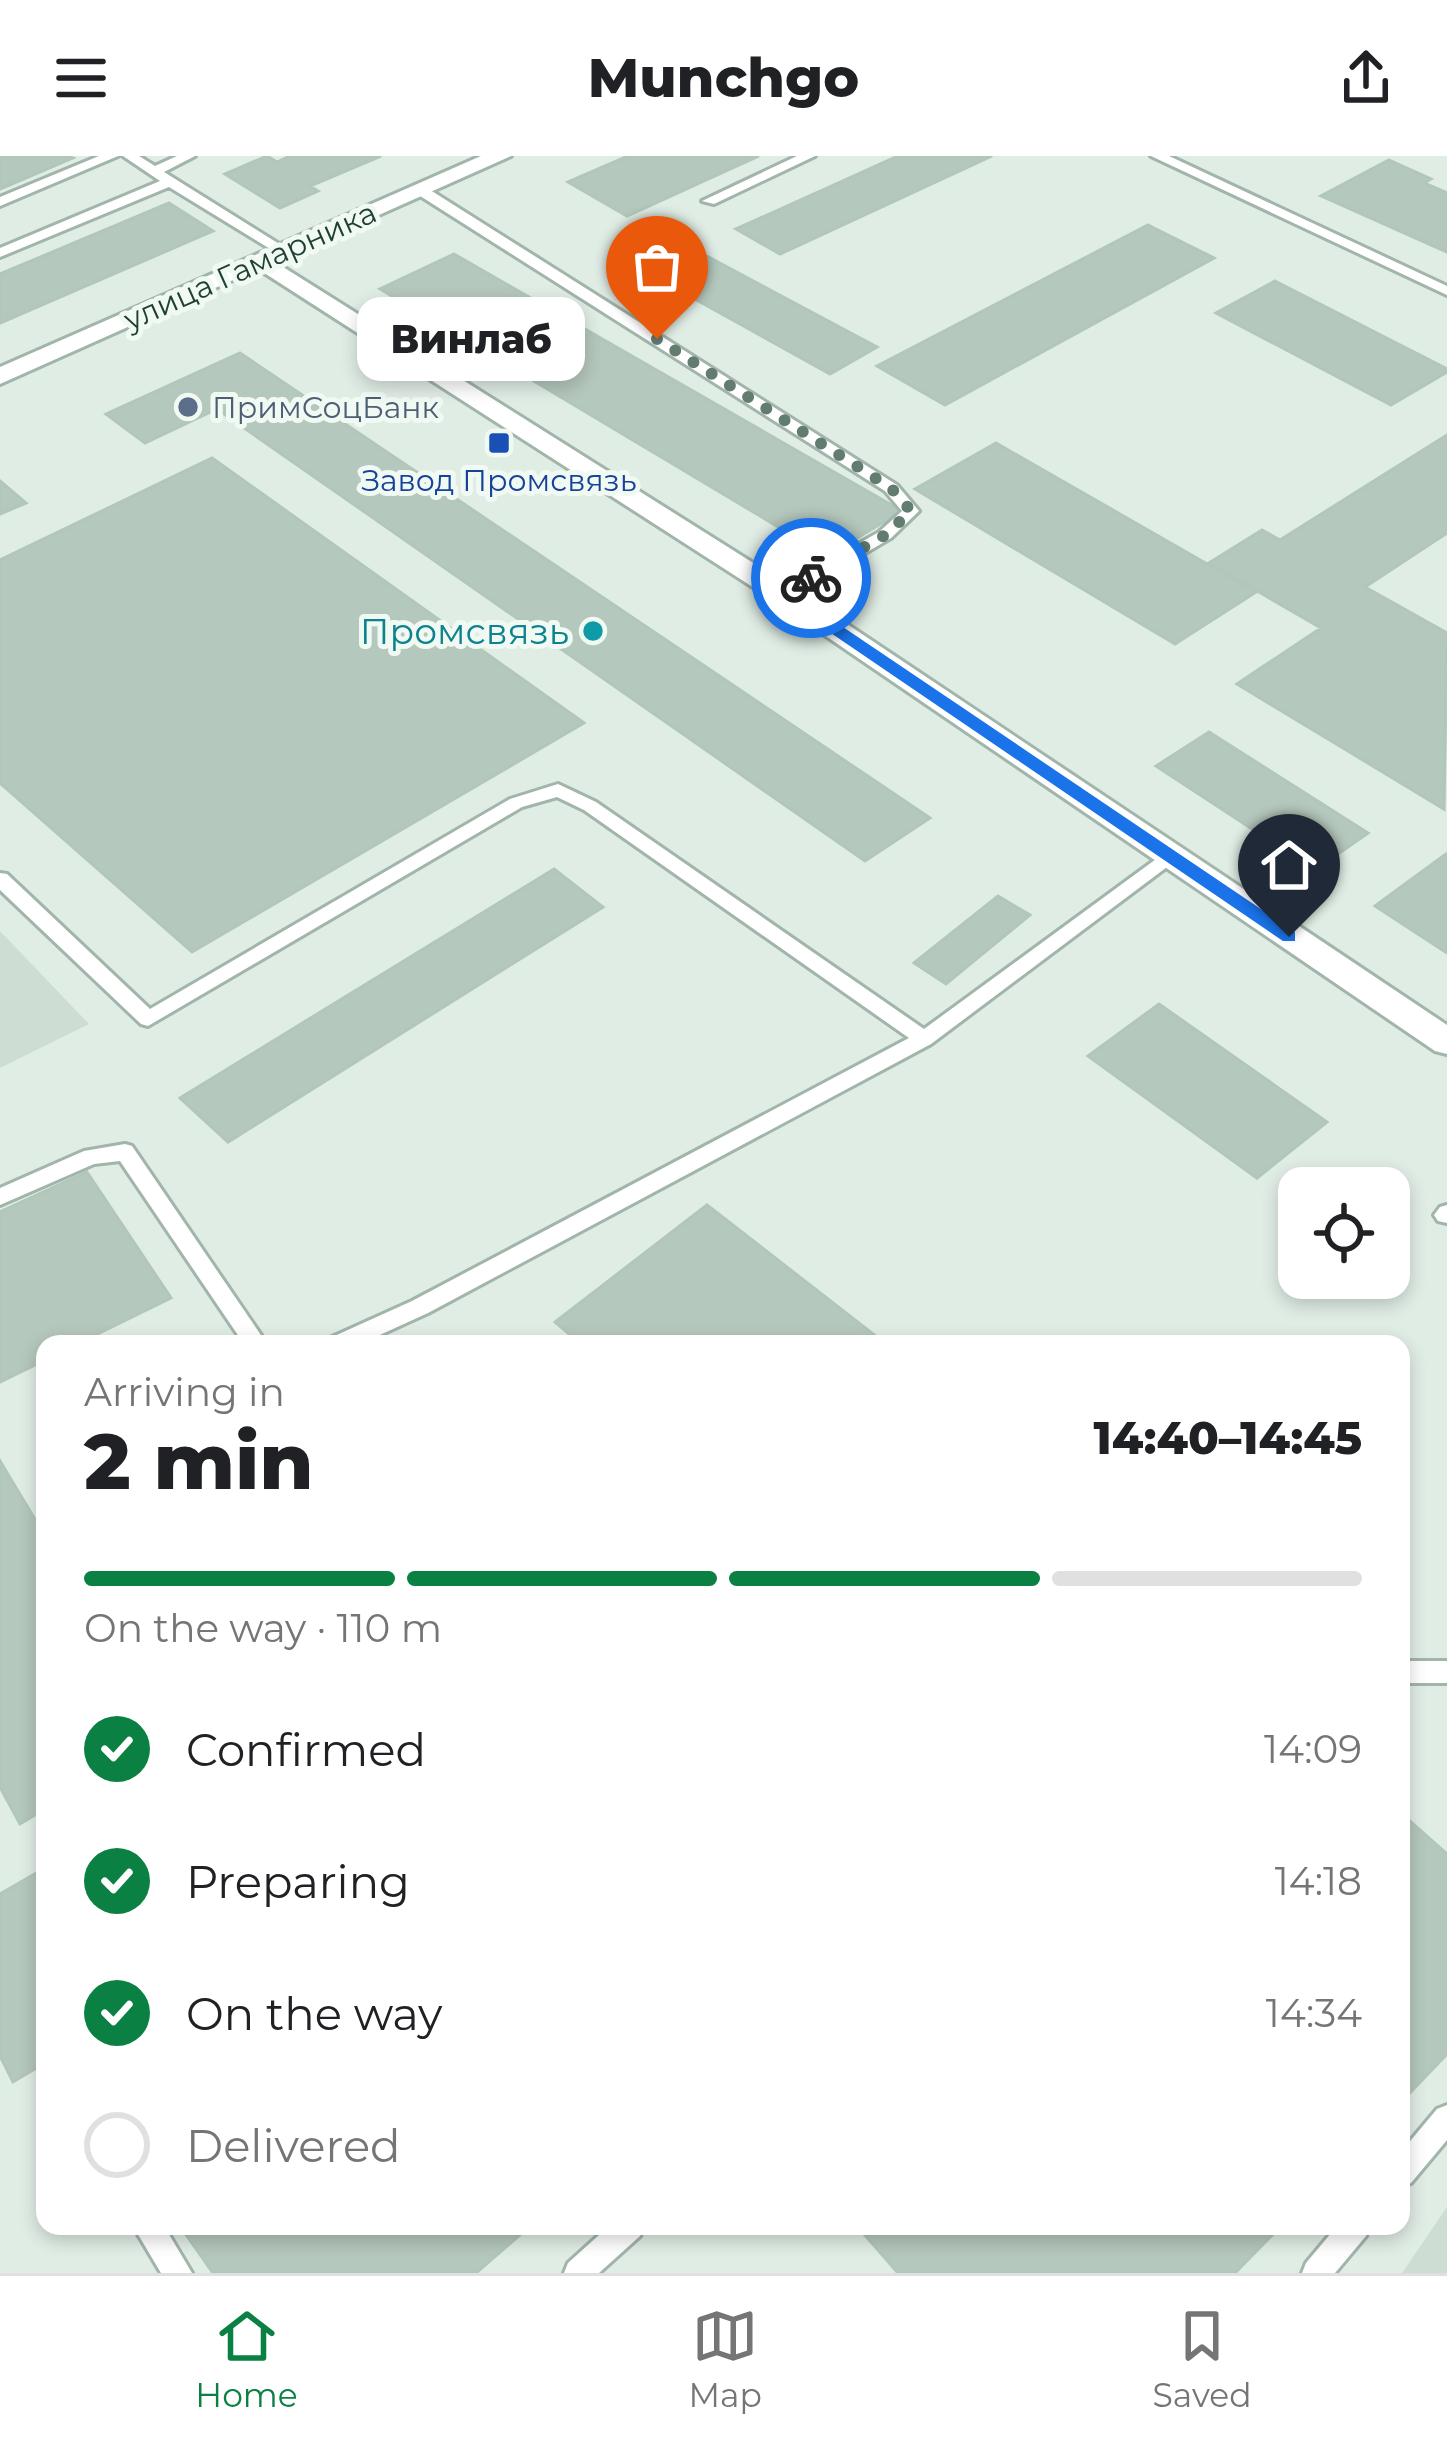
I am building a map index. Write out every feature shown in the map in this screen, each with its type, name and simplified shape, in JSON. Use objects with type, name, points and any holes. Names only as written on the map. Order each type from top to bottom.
[{"type":"street","name":"улица Гамарника","points":[[0,376],[500,156]]},
{"type":"street","points":[[274,257],[1447,1042]]},
{"type":"lane","points":[[0,202],[111,156]]},
{"type":"lane","points":[[130,156],[274,257]]},
{"type":"lane","points":[[154,172],[188,156]]},
{"type":"lane","points":[[709,201],[808,156]]},
{"type":"lane","points":[[1158,156],[1447,291]]},
{"type":"lane","points":[[0,253],[170,182]]},
{"type":"lane","points":[[422,191],[891,488],[911,511],[885,535],[783,594]]},
{"type":"lane","points":[[0,879],[148,1019],[516,803],[558,790],[590,806],[924,1039]]},
{"type":"lane","points":[[358,1335],[420,1307],[924,1039],[1170,858]]},
{"type":"lane","points":[[0,1197],[91,1157],[125,1152],[250,1335]]},
{"type":"lane","points":[[1410,1672],[1447,1672]]},
{"type":"lane","points":[[1410,2162],[1447,2119]]},
{"type":"lane","points":[[153,2235],[178,2273]]},
{"type":"lane","points":[[578,2273],[620,2235]]},
{"type":"lane","points":[[1316,2273],[1348,2235]]},
{"type":"shaded area","points":[[0,931],[89,1024],[0,1068]]},
{"type":"shaded area","points":[[1447,2207],[1447,2273],[1402,2273]]},
{"type":"building","points":[[0,156],[69,156],[73,158],[0,189]]},
{"type":"building","points":[[267,156],[277,162],[290,156],[381,156],[310,186],[318,191],[280,208],[225,174]]},
{"type":"building","points":[[628,156],[759,156],[627,216],[568,182]]},
{"type":"building","points":[[898,156],[992,156],[780,254],[736,229]]},
{"type":"building","points":[[1389,160],[1431,179],[1424,183],[1447,193],[1447,252],[1321,196]]},
{"type":"building","points":[[169,203],[213,231],[0,323],[0,274]]},
{"type":"building","points":[[1148,225],[1214,258],[945,405],[877,366]]},
{"type":"building","points":[[686,245],[877,347],[830,374],[639,268]]},
{"type":"building","points":[[454,254],[902,511],[827,556],[380,289]]},
{"type":"building","points":[[1275,281],[1447,372],[1391,405],[1216,313]]},
{"type":"building","name":"Промсвязь","points":[[240,353],[930,818],[865,861],[217,409],[145,443],[106,414]]},
{"type":"building","points":[[1447,435],[1447,533],[1365,587],[1447,633],[1444,809],[1237,684],[1321,628],[1209,563],[1262,530],[1280,540]]},
{"type":"building","points":[[996,443],[1256,592],[1175,644],[915,489]]},
{"type":"building","points":[[212,458],[584,723],[192,952],[0,783],[0,560]]},
{"type":"building","points":[[0,481],[26,503],[0,514]]},
{"type":"building","points":[[1209,732],[1368,833],[1315,870],[1156,766]]},
{"type":"building","points":[[1447,854],[1447,953],[1375,906]]},
{"type":"building","points":[[554,869],[603,907],[228,1142],[180,1098]]},
{"type":"building","points":[[998,896],[1030,915],[946,984],[914,963]]},
{"type":"building","points":[[1159,1004],[1327,1122],[1257,1178],[1088,1056]]},
{"type":"building","points":[[87,1172],[171,1298],[95,1335],[36,1335],[36,1364],[0,1382],[0,1212]]},
{"type":"building","points":[[707,1205],[874,1335],[570,1335],[555,1322]]},
{"type":"building","points":[[0,1461],[36,1521],[36,1814],[20,1824],[0,1787]]},
{"type":"building","points":[[1410,1821],[1447,1854],[1447,2054],[1410,2093]]},
{"type":"building","points":[[36,1873],[36,2068],[13,2082],[0,2056],[0,1894]]},
{"type":"building","points":[[186,2235],[520,2235],[476,2273],[213,2273]]},
{"type":"building","points":[[865,2235],[1272,2235],[1235,2273],[898,2273]]},
{"type":"way so far","points":[[657,339],[891,488],[911,511],[885,535],[811,578]]},
{"type":"place","name":"Винлаб","points":[[657,339]]},
{"type":"place","name":"ПримСоцБанк","points":[[188,407]]},
{"type":"place","name":"Завод Промсвязь","points":[[499,443]]},
{"type":"place","name":"Промсвязь","points":[[593,631]]},
{"type":"route","points":[[811,578],[783,594],[1289,937]]}]
